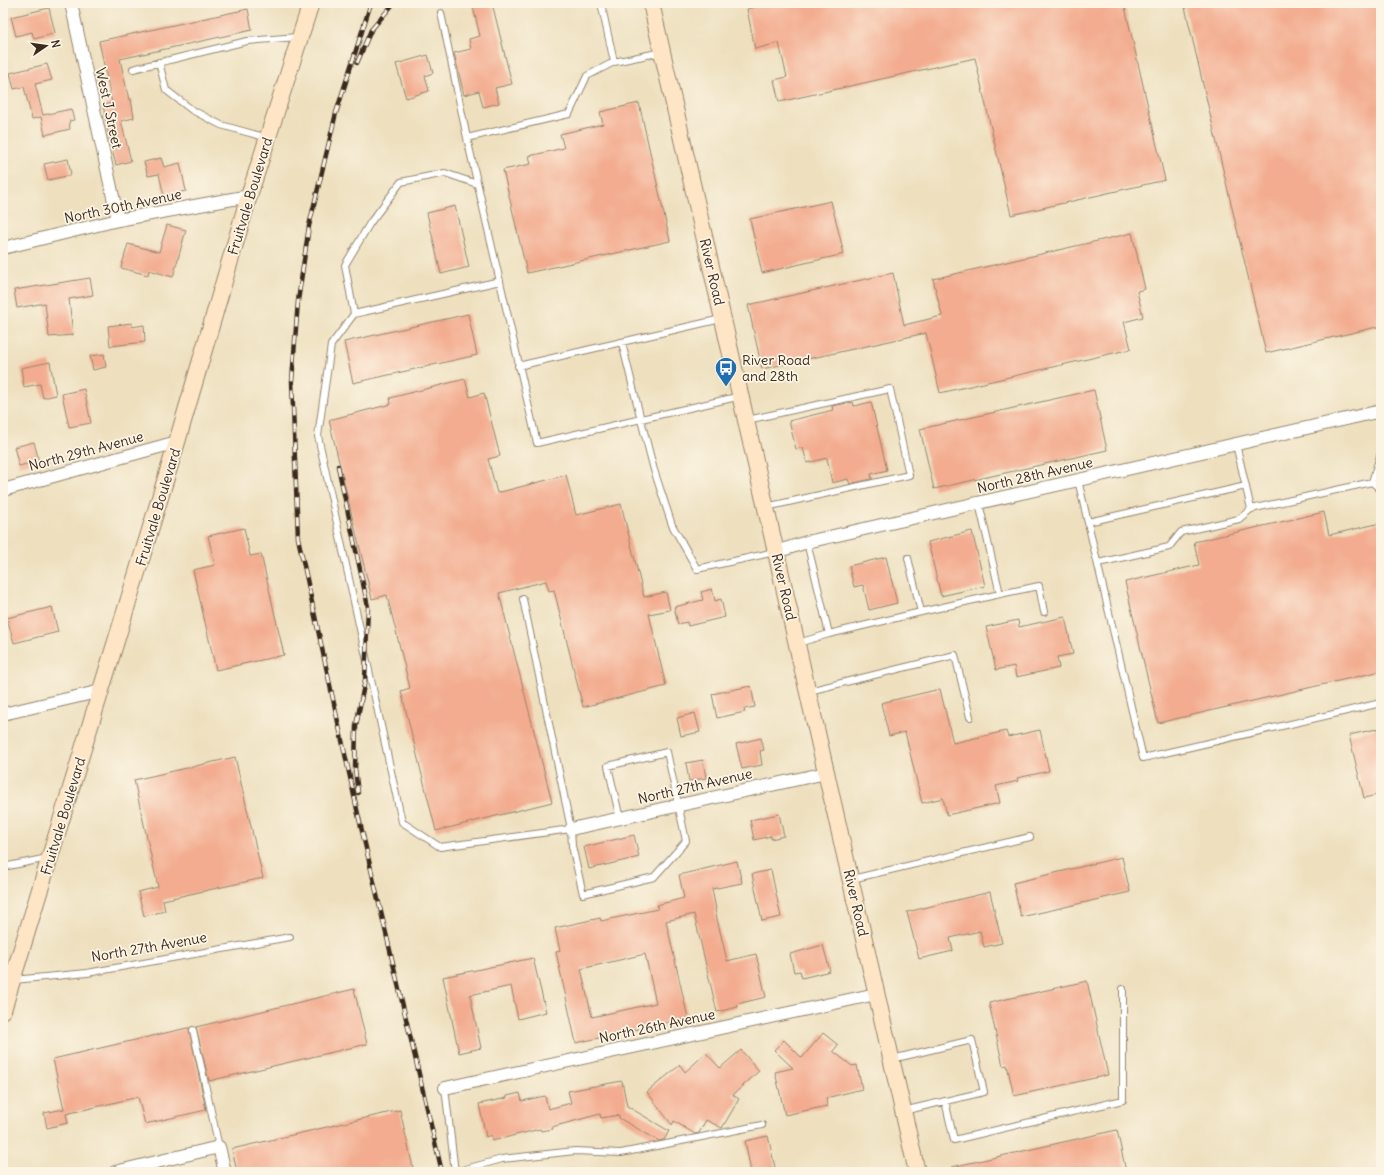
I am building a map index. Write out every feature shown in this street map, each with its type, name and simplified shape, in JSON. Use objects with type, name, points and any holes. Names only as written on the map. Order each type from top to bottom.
[{"type":"street","name":"West J Street","points":[[71,3],[118,220]]},
{"type":"street","name":"Fruitvale Boulevard","points":[[3,1010],[8,980],[50,858],[178,442],[249,196],[311,3]]},
{"type":"street","name":"River Road","points":[[651,3],[917,1172]]},
{"type":"street","name":"North 30th Avenue","points":[[3,248],[118,220],[249,196]]},
{"type":"street","name":"North 28th Avenue","points":[[776,552],[807,542],[1381,411]]},
{"type":"street","name":"North 29th Avenue","points":[[3,490],[178,442]]},
{"type":"street","points":[[3,714],[101,691]]},
{"type":"street","name":"North 27th Avenue","points":[[571,829],[826,772]]},
{"type":"street","name":"North 26th Avenue","points":[[445,1088],[876,994]]},
{"type":"street","points":[[115,1172],[219,1147],[225,1172]]},
{"type":"lane","points":[[600,3],[614,62]]},
{"type":"lane","points":[[441,12],[477,184],[537,443],[741,396]]},
{"type":"lane","points":[[133,69],[247,41],[300,37]]},
{"type":"lane","points":[[467,138],[569,114],[588,76],[614,62],[662,52]]},
{"type":"lane","points":[[159,62],[166,90],[192,110],[221,125],[268,138]]},
{"type":"lane","points":[[354,314],[345,265],[370,223],[401,182],[445,173],[477,184]]},
{"type":"lane","points":[[500,281],[354,314],[331,345],[318,436],[402,822],[440,847],[571,829]]},
{"type":"lane","points":[[518,366],[723,318]]},
{"type":"lane","points":[[622,342],[641,420]]},
{"type":"lane","points":[[746,420],[890,389],[909,475],[766,507]]},
{"type":"lane","name":"North 28th Avenue","points":[[641,420],[654,470],[672,525],[697,569],[776,552]]},
{"type":"lane","points":[[1236,444],[1251,510]]},
{"type":"lane","points":[[1372,482],[1381,453]]},
{"type":"lane","points":[[1078,480],[1143,758],[1381,702]]},
{"type":"lane","points":[[1372,482],[1381,490]]},
{"type":"lane","points":[[1098,563],[1169,547],[1181,532],[1239,519],[1251,510],[1372,482]]},
{"type":"lane","points":[[1088,522],[1246,486]]},
{"type":"lane","points":[[979,503],[1000,594]]},
{"type":"lane","points":[[807,542],[829,634]]},
{"type":"lane","points":[[908,558],[921,612]]},
{"type":"lane","points":[[797,643],[921,612],[1039,586],[1044,612]]},
{"type":"lane","points":[[523,599],[571,829],[572,846],[583,894],[654,877],[686,841],[666,752],[608,766],[620,818]]},
{"type":"lane","points":[[808,691],[955,655],[970,717]]},
{"type":"lane","points":[[850,880],[1030,837]]},
{"type":"lane","points":[[3,867],[50,858]]},
{"type":"lane","name":"North 27th Avenue","points":[[8,980],[87,973],[290,937]]},
{"type":"lane","points":[[945,1101],[954,1140],[1123,1100],[1123,989]]},
{"type":"lane","points":[[193,1030],[219,1147]]},
{"type":"lane","points":[[891,1059],[972,1040],[984,1092],[903,1111]]},
{"type":"lane","points":[[445,1088],[455,1172],[502,1159],[575,1151],[620,1153],[762,1125]]},
{"type":"building","points":[[472,3],[492,3],[512,84],[495,88],[499,103],[483,107],[479,91],[464,95],[454,53],[471,49],[469,39],[480,36]]},
{"type":"building","points":[[775,3],[1124,3],[1165,180],[1011,215],[975,58],[779,102],[774,80],[787,77],[779,43],[755,49],[747,9]]},
{"type":"building","points":[[1184,3],[1381,3],[1381,326],[1266,353]]},
{"type":"building","points":[[49,8],[55,33],[34,39],[32,32],[16,36],[11,17]]},
{"type":"building","points":[[248,9],[252,30],[120,59],[129,100],[131,99],[134,118],[121,121],[131,161],[116,165],[103,105],[112,103],[99,41]]},
{"type":"building","points":[[428,55],[433,73],[425,76],[429,91],[406,98],[396,64]]},
{"type":"building","points":[[47,64],[52,80],[35,84],[43,115],[71,109],[74,120],[69,121],[70,129],[45,135],[41,117],[32,119],[24,87],[14,89],[10,73]]},
{"type":"building","points":[[639,103],[670,241],[527,273],[503,170],[531,164],[529,156],[564,148],[560,134],[603,124],[600,112]]},
{"type":"building","points":[[161,158],[164,167],[180,163],[186,191],[164,196],[159,174],[148,176],[144,162]]},
{"type":"building","points":[[68,159],[71,175],[48,180],[44,164]]},
{"type":"building","points":[[831,201],[844,254],[762,273],[750,219]]},
{"type":"building","points":[[455,206],[469,267],[441,274],[427,213]]},
{"type":"building","points":[[167,225],[186,230],[173,277],[149,270],[148,275],[121,268],[128,244],[159,252]]},
{"type":"building","points":[[1132,233],[1145,289],[1137,291],[1143,317],[1124,322],[1131,349],[940,393],[926,333],[762,369],[748,305],[893,273],[904,325],[942,316],[933,279]]},
{"type":"building","points":[[90,278],[93,295],[69,299],[73,335],[49,337],[45,303],[17,308],[14,290]]},
{"type":"building","points":[[468,314],[477,355],[353,383],[344,342]]},
{"type":"building","points":[[132,323],[132,327],[144,325],[145,342],[110,346],[108,326]]},
{"type":"building","points":[[104,354],[106,367],[93,370],[90,356]]},
{"type":"building","points":[[50,362],[56,395],[43,398],[40,384],[24,387],[21,368]]},
{"type":"building","points":[[465,379],[470,397],[484,393],[500,456],[488,459],[497,493],[566,475],[576,515],[621,504],[644,597],[666,592],[670,610],[649,614],[666,686],[583,707],[554,590],[549,591],[546,581],[499,593],[552,802],[436,831],[401,691],[410,688],[387,595],[372,599],[329,420],[391,404],[390,398]]},
{"type":"building","points":[[84,389],[91,423],[69,427],[62,394]]},
{"type":"building","points":[[1094,390],[1107,450],[934,489],[920,429]]},
{"type":"building","points":[[853,402],[854,406],[871,402],[887,470],[871,474],[872,479],[850,484],[848,479],[832,483],[827,458],[807,463],[803,448],[796,449],[789,421],[833,410],[832,406]]},
{"type":"building","points":[[34,442],[39,461],[19,466],[14,447]]},
{"type":"building","points":[[1324,512],[1329,535],[1381,523],[1381,671],[1158,723],[1125,582],[1199,565],[1194,542]]},
{"type":"building","points":[[244,528],[250,556],[261,554],[284,655],[216,670],[193,570],[215,565],[208,536]]},
{"type":"building","points":[[972,531],[985,586],[941,596],[928,542]]},
{"type":"building","points":[[886,557],[897,603],[869,610],[863,585],[854,587],[849,566]]},
{"type":"building","points":[[712,589],[715,601],[721,599],[725,617],[688,626],[687,622],[678,624],[674,607],[703,600],[701,592]]},
{"type":"building","points":[[52,607],[58,632],[14,643],[7,618]]},
{"type":"building","points":[[1065,617],[1073,654],[1057,657],[1059,668],[1016,677],[1014,666],[996,670],[986,627],[1018,620],[1019,627]]},
{"type":"building","points":[[751,686],[755,707],[744,709],[745,712],[717,718],[712,694]]},
{"type":"building","points":[[940,689],[953,743],[1006,731],[1008,737],[1040,730],[1049,771],[1017,778],[1018,781],[996,786],[1000,803],[947,815],[943,798],[922,803],[905,732],[889,736],[881,703]]},
{"type":"building","points":[[695,713],[700,732],[681,736],[677,718]]},
{"type":"building","points":[[1381,728],[1381,794],[1364,798],[1349,735]]},
{"type":"building","points":[[761,738],[764,750],[760,751],[762,765],[742,769],[736,744]]},
{"type":"building","points":[[235,757],[263,878],[163,900],[165,911],[144,916],[138,892],[158,887],[134,780]]},
{"type":"building","points":[[703,760],[706,778],[689,781],[686,763]]},
{"type":"building","points":[[779,814],[784,836],[771,839],[771,836],[754,840],[750,820]]},
{"type":"building","points":[[634,835],[639,857],[589,869],[584,847]]},
{"type":"building","points":[[1122,857],[1130,892],[1021,917],[1013,883]]},
{"type":"building","points":[[737,861],[742,883],[712,889],[715,910],[727,961],[756,954],[766,997],[737,1004],[738,1007],[717,1012],[694,914],[666,921],[688,1018],[576,1043],[556,952],[560,951],[555,928],[600,918],[601,921],[658,909],[657,905],[684,898],[679,875]],"holes":[[[645,954],[656,1003],[592,1017],[581,969]]]},
{"type":"building","points":[[771,870],[781,917],[762,921],[752,874]]},
{"type":"building","points":[[990,892],[1002,943],[984,947],[980,931],[950,938],[953,951],[919,959],[907,912]]},
{"type":"building","points":[[823,945],[830,971],[802,978],[800,971],[794,972],[790,954]]},
{"type":"building","points":[[533,958],[546,1012],[518,1019],[511,986],[470,995],[481,1048],[459,1053],[443,977]]},
{"type":"building","points":[[1087,981],[1108,1075],[1014,1096],[1007,1065],[1003,1066],[989,1003]]},
{"type":"building","points":[[354,989],[367,1044],[209,1081],[196,1027]]},
{"type":"building","points":[[189,1028],[206,1110],[145,1124],[138,1097],[66,1114],[68,1123],[47,1128],[44,1113],[64,1109],[53,1059]]},
{"type":"building","points":[[823,1033],[838,1045],[833,1051],[852,1066],[857,1065],[862,1089],[826,1098],[827,1106],[785,1115],[775,1072],[793,1068],[774,1050],[784,1040],[802,1058]]},
{"type":"building","points":[[741,1050],[759,1071],[733,1095],[739,1099],[722,1128],[706,1120],[699,1133],[695,1134],[674,1121],[672,1125],[647,1092],[680,1065],[685,1072],[706,1053],[720,1068]]},
{"type":"building","points":[[622,1081],[627,1106],[669,1131],[664,1140],[659,1141],[619,1118],[619,1115],[601,1118],[600,1114],[552,1127],[553,1129],[541,1131],[540,1129],[492,1141],[491,1135],[486,1137],[479,1104],[507,1098],[507,1096],[520,1093],[522,1101],[545,1096],[548,1109],[571,1103],[568,1091]]},
{"type":"building","points":[[400,1110],[414,1172],[237,1172],[232,1149]]},
{"type":"building","points":[[1117,1130],[1126,1172],[953,1172],[952,1167]]},
{"type":"building","points":[[768,1136],[776,1172],[751,1172],[745,1141]]},
{"type":"railway","points":[[371,3],[336,113],[309,226],[298,301],[292,381],[298,538],[358,814],[442,1172]]},
{"type":"railway","points":[[357,63],[371,30],[394,3]]},
{"type":"railway","points":[[338,466],[368,607],[365,680],[356,726],[355,769],[358,793]]},
{"type":"place","name":"River Road and 28th","points":[[726,388]]}]
